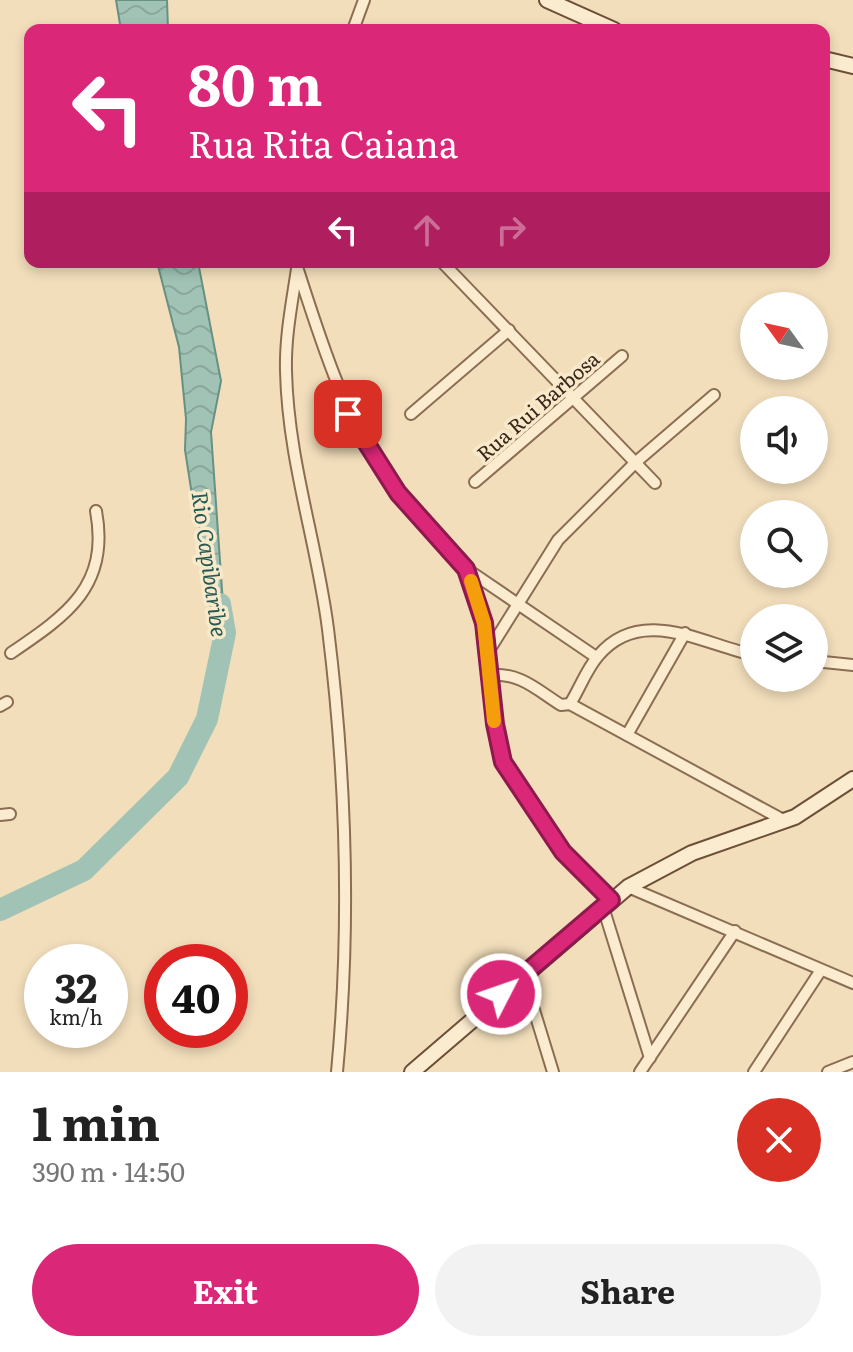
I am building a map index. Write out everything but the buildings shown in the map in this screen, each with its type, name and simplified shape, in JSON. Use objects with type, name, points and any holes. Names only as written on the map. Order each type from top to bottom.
[{"type":"street","points":[[355,24],[364,0]]},
{"type":"street","points":[[547,0],[564,4],[602,24]]},
{"type":"street","points":[[830,60],[853,66]]},
{"type":"street","points":[[297,268],[286,344],[286,374],[301,501],[329,640],[344,819],[344,950],[337,1072]]},
{"type":"street","points":[[298,268],[348,414],[395,489],[466,569],[596,657]]},
{"type":"street","points":[[448,268],[655,483]]},
{"type":"street","points":[[411,414],[509,330]]},
{"type":"street","name":"Rua Rui Barbosa","points":[[475,482],[622,356]]},
{"type":"street","points":[[487,654],[516,602],[558,540],[636,462],[714,395]]},
{"type":"street","points":[[11,653],[76,603],[95,572],[102,540],[96,511]]},
{"type":"street","points":[[466,569],[481,609],[498,744],[514,782],[563,852],[607,904],[650,1058]]},
{"type":"street","points":[[570,704],[596,657],[630,636],[651,630],[685,633],[740,651]]},
{"type":"street","points":[[627,735],[685,633]]},
{"type":"street","points":[[828,662],[853,665]]},
{"type":"street","points":[[489,675],[517,677],[561,705],[570,704],[785,821]]},
{"type":"street","points":[[412,1072],[628,887],[692,853],[812,809],[853,779]]},
{"type":"street","points":[[628,887],[853,983]]},
{"type":"street","points":[[640,1072],[735,931]]},
{"type":"street","points":[[754,1072],[821,970]]},
{"type":"street","points":[[523,974],[553,1072]]},
{"type":"street","points":[[828,1072],[853,1062]]},
{"type":"water","points":[[116,0],[167,0],[168,24],[120,24]]},
{"type":"water","points":[[159,268],[199,268],[221,381],[211,432],[225,633],[192,495],[185,450],[186,419],[179,347]]},
{"type":"waterway","name":"Rio Capibaribe","points":[[0,910],[84,870],[178,777],[207,719],[225,633],[220,604]]},
{"type":"slow traffic","points":[[471,581],[484,623],[494,721]]},
{"type":"route","points":[[348,414],[388,480],[428,530],[466,569],[484,623],[495,724],[503,762],[563,852],[611,900],[501,994]]}]
